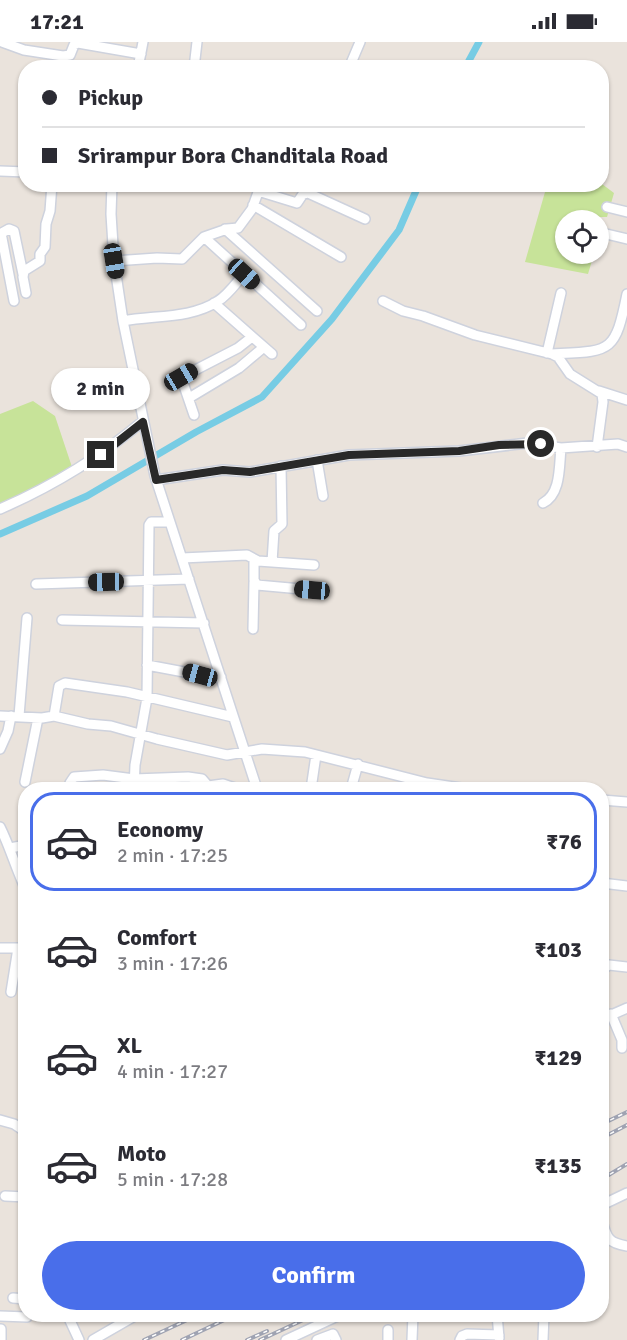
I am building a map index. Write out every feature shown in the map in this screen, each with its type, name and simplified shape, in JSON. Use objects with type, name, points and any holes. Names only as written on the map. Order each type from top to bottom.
[{"type":"street","points":[[2,42],[24,50],[63,56],[70,55],[74,45],[78,43],[141,54]]},
{"type":"street","points":[[140,60],[143,42]]},
{"type":"street","points":[[195,60],[197,42]]},
{"type":"street","points":[[354,60],[360,42]]},
{"type":"street","points":[[0,171],[18,172]]},
{"type":"street","points":[[23,274],[26,268],[40,261],[40,254],[45,248],[45,228],[50,211],[51,192]]},
{"type":"street","points":[[112,192],[114,261],[123,321],[155,476],[255,782]]},
{"type":"street","points":[[114,261],[148,258],[182,259],[204,237],[225,229],[238,228],[253,205],[258,192]]},
{"type":"street","points":[[269,192],[297,203],[303,194],[308,193],[365,219]]},
{"type":"street","points":[[253,205],[341,256]]},
{"type":"street","points":[[607,207],[627,212]]},
{"type":"street","points":[[225,229],[317,311]]},
{"type":"street","points":[[14,301],[0,234],[9,230],[15,231],[26,293]]},
{"type":"street","points":[[609,234],[627,238]]},
{"type":"street","points":[[204,237],[301,324]]},
{"type":"street","points":[[123,321],[163,317],[214,303],[221,299],[244,274]]},
{"type":"street","points":[[550,353],[561,293]]},
{"type":"street","points":[[550,353],[583,352],[609,345],[618,332],[627,294]]},
{"type":"street","points":[[383,301],[403,311],[475,335],[550,353],[558,357],[570,374],[600,391],[627,400]]},
{"type":"street","points":[[214,303],[272,354]]},
{"type":"street","points":[[194,415],[189,399],[177,379],[238,348],[252,337]]},
{"type":"street","points":[[189,399],[239,368],[264,347]]},
{"type":"street","points":[[597,447],[603,402],[600,391]]},
{"type":"street","points":[[0,509],[77,471],[143,422]]},
{"type":"street","points":[[155,476],[223,470],[250,472],[349,455],[459,451],[528,443],[561,448],[618,444],[627,447]]},
{"type":"street","points":[[543,503],[555,493],[561,448]]},
{"type":"street","points":[[318,460],[323,496]]},
{"type":"street","points":[[272,562],[274,532],[282,524],[280,466]]},
{"type":"street","points":[[134,782],[147,698],[149,525],[151,522],[170,522]]},
{"type":"street","points":[[182,558],[248,555],[254,560],[314,565]]},
{"type":"street","points":[[253,629],[254,560]]},
{"type":"street","points":[[36,584],[189,579]]},
{"type":"street","points":[[254,582],[265,586],[312,590]]},
{"type":"street","points":[[0,749],[15,716],[27,618]]},
{"type":"street","points":[[62,620],[204,623]]},
{"type":"street","points":[[147,665],[221,677]]},
{"type":"street","points":[[54,716],[58,686],[65,683],[128,692],[233,717]]},
{"type":"street","points":[[0,716],[38,718],[54,716],[88,724],[111,726],[227,755],[262,749],[316,755],[424,782]]},
{"type":"street","points":[[25,782],[38,718]]},
{"type":"street","points":[[312,782],[316,755]]},
{"type":"street","points":[[353,782],[358,764]]},
{"type":"street","points":[[72,782],[77,776],[103,775],[127,782]]},
{"type":"street","points":[[149,782],[188,777],[202,779],[205,782]]},
{"type":"street","points":[[609,801],[627,802]]},
{"type":"street","points":[[0,827],[18,873]]},
{"type":"street","points":[[10,848],[18,846]]},
{"type":"street","points":[[609,884],[627,886]]},
{"type":"street","points":[[0,948],[18,948]]},
{"type":"street","points":[[11,992],[18,964]]},
{"type":"street","points":[[609,965],[627,968]]},
{"type":"street","points":[[622,1048],[622,1040],[611,1014],[627,1008]]},
{"type":"street","points":[[0,1120],[18,1128]]},
{"type":"street","points":[[609,1202],[627,1193]]},
{"type":"street","points":[[5,1196],[18,1197]]},
{"type":"street","points":[[609,1239],[613,1243],[627,1246]]},
{"type":"street","points":[[13,1299],[18,1299]]},
{"type":"street","points":[[0,1316],[18,1317]]},
{"type":"street","points":[[71,1322],[79,1340]]},
{"type":"street","points":[[93,1340],[124,1322]]},
{"type":"street","points":[[286,1340],[325,1322]]},
{"type":"street","points":[[412,1340],[413,1322]]},
{"type":"street","points":[[460,1340],[467,1334],[499,1337],[498,1322]]},
{"type":"street","points":[[543,1340],[544,1322]]},
{"type":"street","points":[[1,1329],[1,1340]]},
{"type":"street","points":[[388,1330],[388,1340]]},
{"type":"street","points":[[317,1340],[333,1334],[336,1340]]},
{"type":"green space","points":[[609,189],[614,193],[609,210],[555,210],[555,264],[591,264],[588,274],[525,262],[545,192],[609,192]]},
{"type":"green space","points":[[33,401],[55,416],[72,467],[0,508],[0,414]]},
{"type":"waterway","points":[[469,60],[479,42]]},
{"type":"waterway","points":[[0,534],[87,496],[196,432],[262,397],[332,319],[399,230],[416,192]]},
{"type":"railway","points":[[609,1121],[627,1112]]},
{"type":"railway","points":[[609,1134],[627,1125]]},
{"type":"railway","points":[[609,1175],[627,1164]]},
{"type":"railway","points":[[144,1340],[183,1322]]},
{"type":"railway","points":[[182,1340],[220,1322]]},
{"type":"railway","points":[[260,1340],[299,1322]]},
{"type":"railway","points":[[247,1340],[267,1331]]},
{"type":"route","points":[[101,455],[143,422],[156,480],[205,471],[250,472],[349,455],[459,451],[499,445],[541,444]]}]
